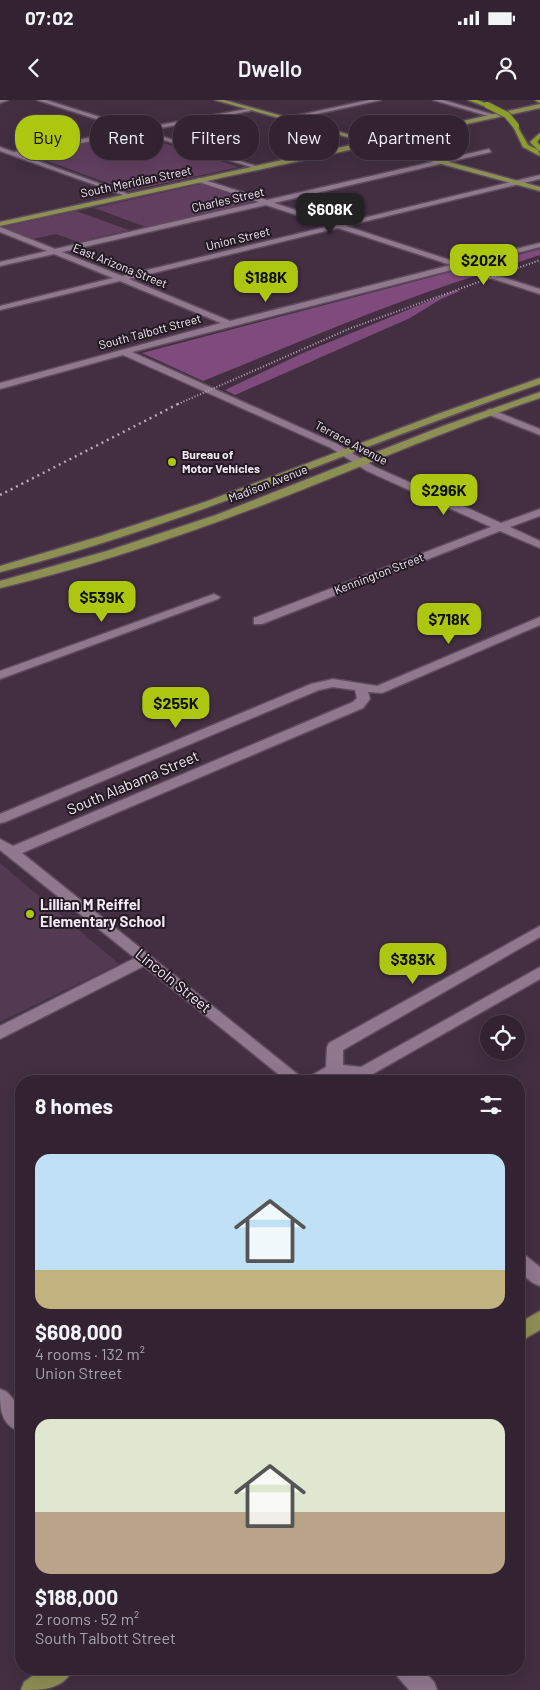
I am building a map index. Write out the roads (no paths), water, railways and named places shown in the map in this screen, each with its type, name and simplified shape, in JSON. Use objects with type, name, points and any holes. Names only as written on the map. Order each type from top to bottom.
[{"type":"highway","points":[[471,100],[487,105],[508,116],[516,126],[525,146],[540,154]]},
{"type":"highway","points":[[540,135],[533,142],[540,149]]},
{"type":"main road","points":[[224,100],[270,115]]},
{"type":"main road","name":"South Meridian Street","points":[[469,122],[540,106]]},
{"type":"main road","name":"South Meridian Street","points":[[0,224],[349,148]]},
{"type":"main road","points":[[435,160],[540,189]]},
{"type":"main road","name":"Madison Avenue","points":[[0,569],[174,516],[540,381]]},
{"type":"main road","name":"Madison Avenue","points":[[0,585],[186,528],[490,412],[540,395]]},
{"type":"main road","points":[[525,1330],[540,1319]]},
{"type":"main road","points":[[33,1690],[53,1675]]},
{"type":"street","points":[[0,101],[5,100]]},
{"type":"street","points":[[40,100],[90,115]]},
{"type":"street","points":[[304,115],[378,100]]},
{"type":"street","points":[[436,100],[495,116]]},
{"type":"street","points":[[163,125],[250,109]]},
{"type":"street","points":[[163,138],[256,168]]},
{"type":"street","points":[[14,154],[90,139]]},
{"type":"street","points":[[0,148],[128,195]]},
{"type":"street","name":"Charles Street","points":[[0,264],[489,151]]},
{"type":"street","name":"Union Street","points":[[0,308],[540,177]]},
{"type":"street","points":[[198,180],[540,292]]},
{"type":"street","name":"East Arizona Street","points":[[0,229],[231,324]]},
{"type":"street","name":"South Talbott Street","points":[[0,386],[231,324],[540,245]]},
{"type":"street","name":"Terrace Avenue","points":[[124,352],[334,446],[360,463],[540,545]]},
{"type":"street","points":[[490,412],[540,432]]},
{"type":"street","points":[[500,527],[540,512]]},
{"type":"street","name":"Kennington Street","points":[[258,621],[500,527]]},
{"type":"street","points":[[0,675],[214,597]]},
{"type":"street","name":"South Alabama Street","points":[[0,819],[315,687],[333,683],[378,690],[540,621]]},
{"type":"street","name":"South Alabama Street","points":[[6,848],[358,704],[364,699],[360,686]]},
{"type":"street","name":"Lincoln Street","points":[[6,848],[291,1075]]},
{"type":"street","points":[[334,1070],[335,1047],[540,931]]},
{"type":"street","points":[[0,1033],[146,959]]},
{"type":"street","points":[[325,1075],[334,1070],[364,1073],[540,972]]},
{"type":"street","points":[[525,1266],[540,1278]]},
{"type":"street","points":[[0,1398],[15,1416]]},
{"type":"street","points":[[411,1675],[425,1690]]},
{"type":"railway","points":[[178,404],[351,328],[540,260]]},
{"type":"railway","points":[[0,495],[178,404]]},
{"type":"place","name":"Bureau of Motor Vehicles","points":[[172,462]]},
{"type":"place","name":"Lillian M Reiffel Elementary School","points":[[30,914]]}]
